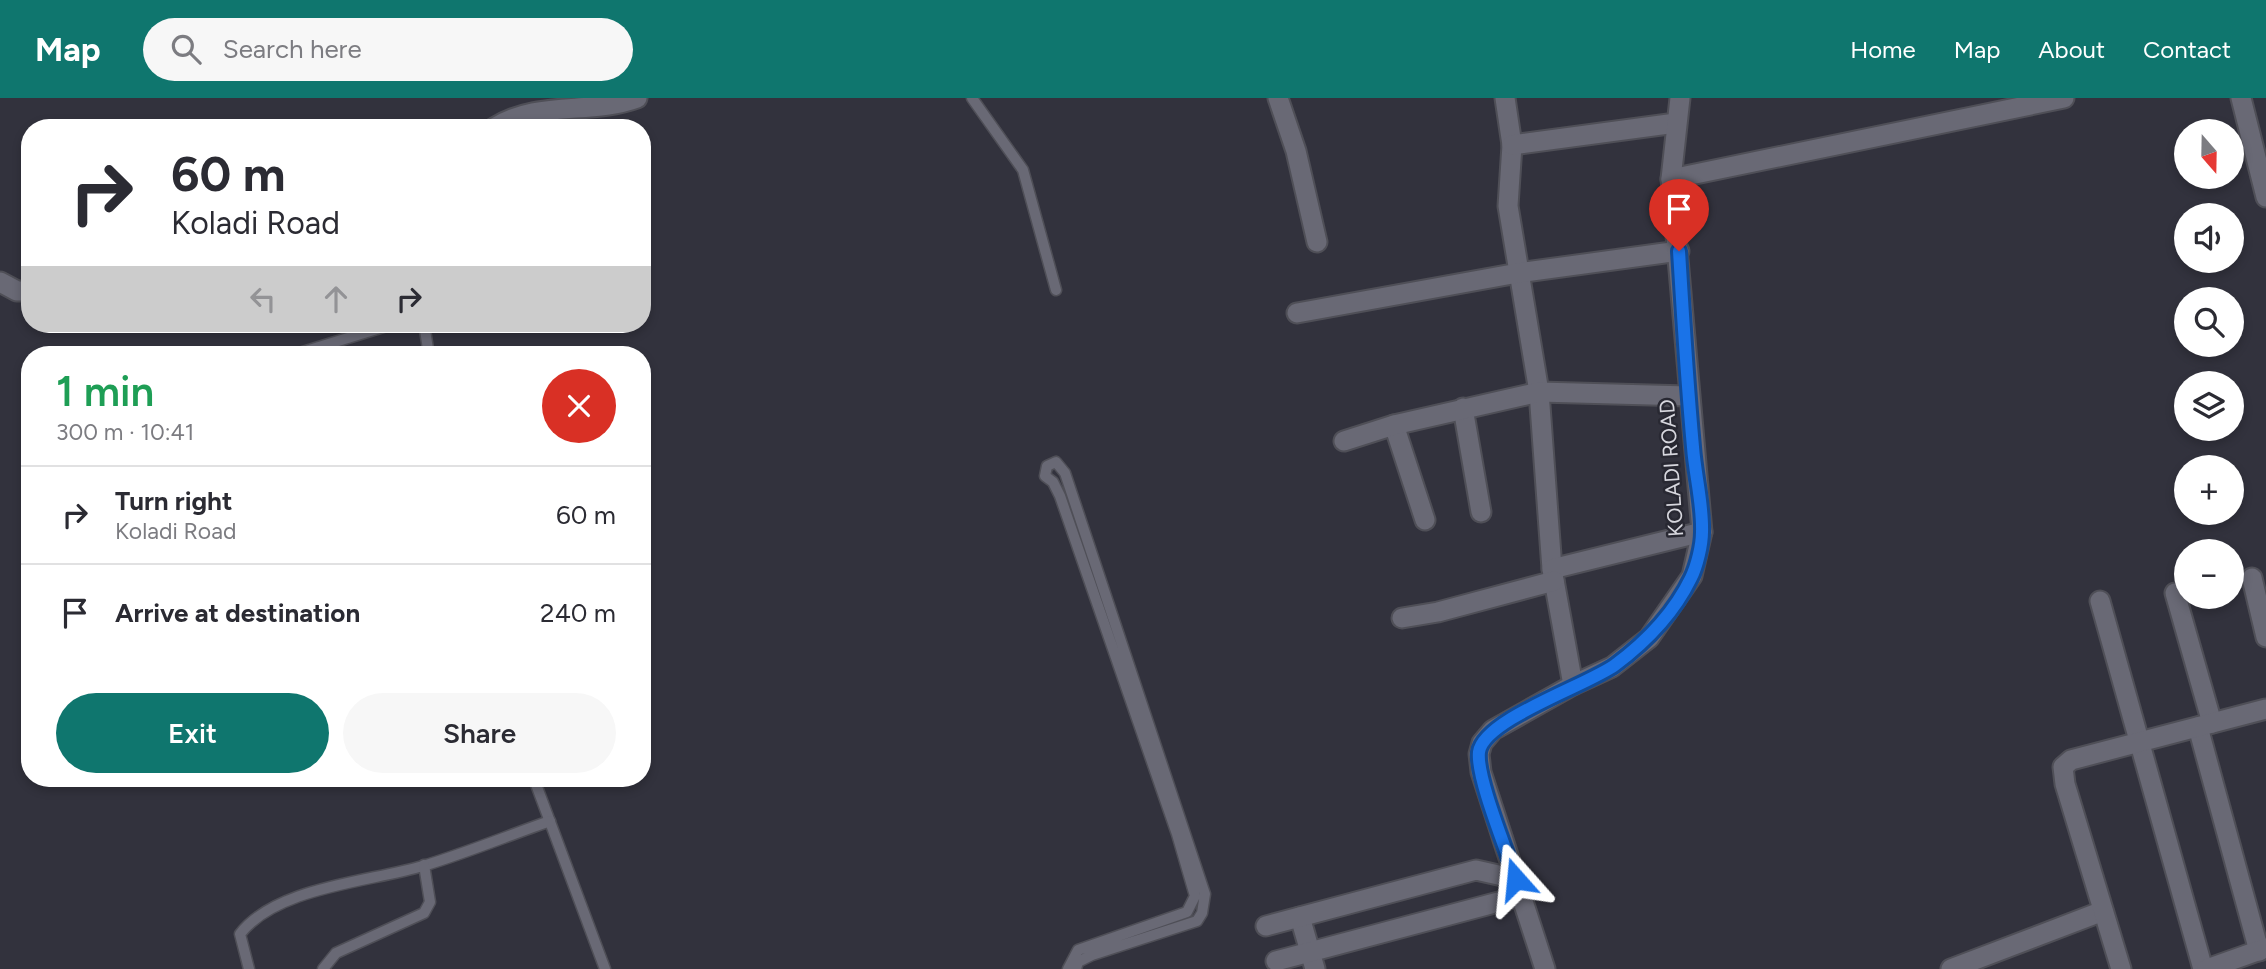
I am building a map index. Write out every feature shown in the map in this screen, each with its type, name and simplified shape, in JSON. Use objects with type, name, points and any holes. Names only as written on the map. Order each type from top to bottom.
[{"type":"street","points":[[515,119],[529,112],[615,107],[637,98]]},
{"type":"street","points":[[1278,98],[1296,151],[1317,242]]},
{"type":"street","points":[[1505,98],[1512,145],[1508,206],[1539,393],[1553,575],[1573,685]]},
{"type":"street","name":"KOLADI ROAD","points":[[1545,969],[1482,772],[1479,754],[1482,743],[1493,730],[1573,685],[1612,667],[1648,638],[1692,576],[1702,532],[1671,179],[1680,98]]},
{"type":"street","points":[[1671,179],[2064,98]]},
{"type":"street","points":[[2241,98],[2266,197]]},
{"type":"street","points":[[1512,145],[1676,123]]},
{"type":"street","points":[[1297,313],[1518,273],[1679,251]]},
{"type":"street","points":[[0,282],[21,291]]},
{"type":"street","points":[[1344,441],[1462,408],[1539,393],[1688,396]]},
{"type":"street","points":[[1462,408],[1481,512]]},
{"type":"street","points":[[1394,425],[1426,520]]},
{"type":"street","points":[[1402,618],[1437,612],[1702,532]]},
{"type":"street","points":[[2252,578],[2266,637]]},
{"type":"street","points":[[2100,601],[2205,969],[2263,949],[2205,725],[2179,609]]},
{"type":"street","points":[[2121,969],[2065,784],[2063,768],[2071,760],[2266,709]]},
{"type":"street","points":[[1266,926],[1476,870],[1518,887]]},
{"type":"street","points":[[1276,961],[1312,960],[1518,887]]},
{"type":"street","points":[[1951,969],[2103,911]]},
{"type":"street","points":[[1300,917],[1312,960]]},
{"type":"lane","points":[[972,98],[1023,170],[1056,290]]},
{"type":"lane","points":[[322,346],[364,333]]},
{"type":"lane","points":[[1068,969],[1077,950],[1187,912],[1195,896],[1181,846],[1058,490],[1045,476],[1047,466],[1056,462],[1065,473],[1205,894],[1202,914],[1197,921],[1093,955],[1078,962],[1076,969]]},
{"type":"lane","points":[[537,787],[606,969]]},
{"type":"lane","points":[[249,969],[240,934],[265,910],[371,877],[424,865],[550,821]]},
{"type":"lane","points":[[323,969],[336,953],[424,913],[430,902],[424,865]]},
{"type":"route","points":[[1516,879],[1482,772],[1479,754],[1482,743],[1493,730],[1573,685],[1612,667],[1630,653],[1648,638],[1674,605],[1692,576],[1702,532],[1693,451],[1679,251]]}]
